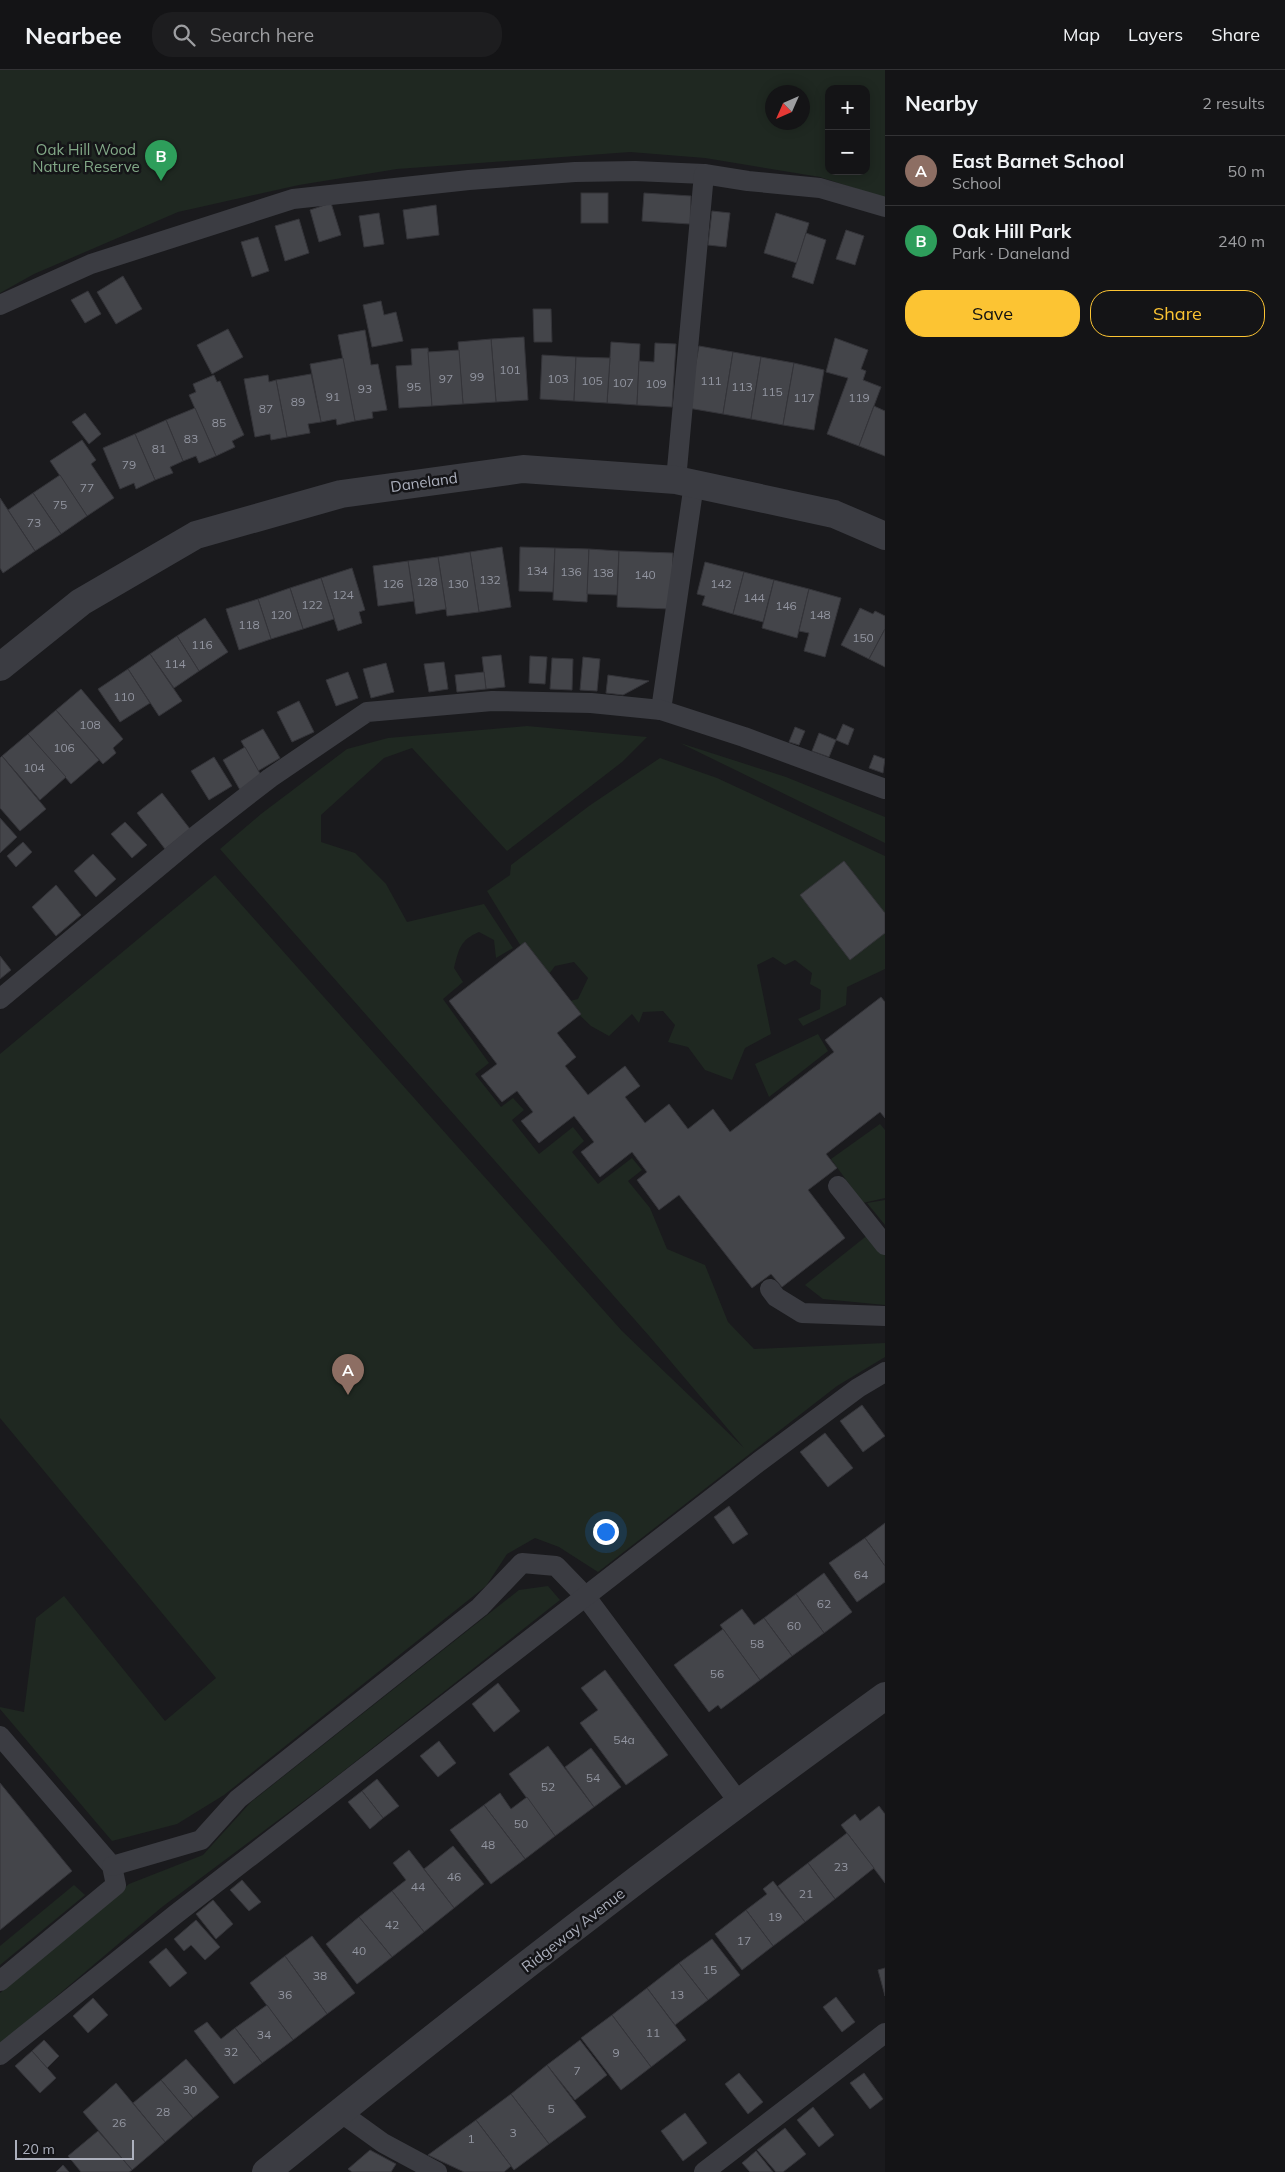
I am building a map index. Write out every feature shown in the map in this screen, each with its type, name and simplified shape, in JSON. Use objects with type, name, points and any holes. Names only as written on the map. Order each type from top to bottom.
[{"type":"street","name":"Daneland","points":[[0,666],[81,602],[196,535],[341,494],[523,469],[685,482],[834,514],[885,536]]},
{"type":"street","name":"Ridgeway Avenue","points":[[266,2172],[738,1801],[885,1696]]},
{"type":"lane","points":[[0,305],[91,264],[293,199],[470,180],[575,172],[635,171],[704,174],[748,181],[820,188],[885,207]]},
{"type":"lane","points":[[661,710],[685,482],[704,174]]},
{"type":"lane","points":[[0,999],[205,828],[270,778],[367,712],[492,702],[591,704],[661,710],[744,737],[885,789]]},
{"type":"lane","points":[[838,1186],[885,1245]]},
{"type":"lane","points":[[770,1290],[776,1297],[802,1313],[885,1316]]},
{"type":"lane","points":[[0,2055],[176,1914],[760,1462],[858,1388],[885,1372]]},
{"type":"lane","points":[[112,1866],[201,1840],[238,1799],[480,1607],[522,1563],[556,1566],[586,1597],[738,1801]]},
{"type":"lane","points":[[0,1736],[112,1866],[116,1885],[0,1981]]},
{"type":"lane","points":[[704,2172],[885,2033]]},
{"type":"lane","points":[[340,2112],[383,2143],[437,2172]]},
{"type":"green space","name":"Oak Hill Wood Nature Reserve","points":[[0,70],[885,70],[885,198],[820,177],[705,158],[630,152],[397,169],[299,185],[178,212],[34,274],[0,293]]},
{"type":"green space","points":[[527,726],[647,737],[622,762],[507,851],[412,748],[384,758],[321,815],[321,842],[355,853],[386,884],[407,922],[484,904],[513,948],[496,958],[494,940],[479,932],[468,938],[459,950],[454,968],[463,982],[443,999],[489,1063],[475,1074],[501,1107],[513,1098],[524,1110],[512,1120],[539,1154],[573,1127],[584,1141],[572,1152],[598,1184],[632,1158],[642,1170],[628,1181],[650,1208],[667,1249],[705,1265],[728,1322],[754,1349],[885,1343],[885,1357],[837,1386],[598,1572],[559,1547],[535,1538],[507,1554],[486,1586],[224,1795],[177,1824],[112,1841],[0,1709],[0,1707],[24,1712],[36,1618],[64,1596],[165,1721],[216,1678],[0,1418],[0,1054],[215,875],[622,1331],[744,1448],[650,1337],[220,849],[261,814],[347,749],[388,738]]},
{"type":"green space","points":[[680,743],[786,777],[885,817],[885,843]]},
{"type":"green space","points":[[660,758],[717,778],[885,856],[885,969],[847,987],[846,1005],[803,1026],[798,1019],[820,1009],[821,990],[810,984],[812,973],[795,960],[785,965],[773,957],[757,965],[771,1034],[745,1048],[732,1080],[705,1070],[688,1047],[668,1042],[675,1025],[663,1011],[643,1012],[639,1023],[632,1014],[609,1036],[591,1026],[566,1002],[578,999],[588,978],[574,962],[555,966],[543,982],[487,891],[510,875],[511,865],[589,806]]},
{"type":"green space","points":[[818,1034],[828,1051],[769,1097],[755,1064]]},
{"type":"green space","points":[[880,1124],[885,1130],[885,1198],[863,1203],[831,1159]]},
{"type":"green space","points":[[885,1200],[885,1225],[867,1203]]},
{"type":"green space","points":[[869,1234],[885,1254],[885,1305],[823,1299],[805,1285]]},
{"type":"green space","points":[[548,1586],[560,1600],[337,1776],[162,1907],[0,2044],[0,1993],[129,1884],[203,1855],[251,1802],[519,1590]]},
{"type":"green space","points":[[74,1885],[85,1895],[0,1965],[0,1946]]},
{"type":"building","points":[[581,193],[608,193],[608,223],[581,223]]},
{"type":"building","points":[[644,193],[691,196],[690,224],[642,221]]},
{"type":"building","points":[[331,203],[341,235],[319,242],[310,210]]},
{"type":"building","points":[[436,205],[439,235],[407,239],[403,210]]},
{"type":"building","points":[[712,211],[730,213],[726,247],[708,245]]},
{"type":"building","points":[[379,213],[384,244],[364,247],[359,216]]},
{"type":"building","points":[[776,213],[809,223],[797,263],[764,253]]},
{"type":"building","points":[[299,219],[309,253],[285,261],[275,226]]},
{"type":"building","points":[[846,230],[864,236],[855,265],[836,259]]},
{"type":"building","points":[[806,233],[826,240],[813,284],[792,277]]},
{"type":"building","points":[[258,237],[269,271],[252,277],[241,242]]},
{"type":"building","points":[[123,276],[142,309],[116,324],[97,292]]},
{"type":"building","points":[[88,291],[101,314],[85,323],[71,300]]},
{"type":"building","points":[[381,301],[384,315],[396,312],[403,341],[372,347],[363,305]]},
{"type":"building","points":[[533,309],[551,309],[552,342],[534,342]]},
{"type":"building","points":[[228,329],[243,357],[212,374],[197,345]]},
{"type":"building","points":[[365,330],[371,365],[378,364],[387,410],[372,412],[373,418],[355,421],[338,335]]},
{"type":"building","points":[[524,337],[528,400],[496,402],[491,339]]},
{"type":"building","points":[[835,338],[868,350],[861,369],[866,371],[863,380],[881,387],[859,446],[827,434],[848,378],[826,372]]},
{"type":"building","points":[[491,339],[496,402],[463,404],[458,342]]},
{"type":"building","points":[[611,342],[640,344],[637,405],[607,403]]},
{"type":"building","points":[[655,343],[676,344],[672,407],[637,405],[639,361],[654,362]]},
{"type":"building","points":[[699,346],[733,352],[723,414],[688,408]]},
{"type":"building","points":[[428,348],[432,406],[399,408],[396,366],[412,365],[411,349]]},
{"type":"building","points":[[459,350],[463,404],[432,406],[428,352]]},
{"type":"building","points":[[733,352],[761,357],[751,419],[723,414]]},
{"type":"building","points":[[542,355],[576,357],[574,401],[540,399]]},
{"type":"building","points":[[576,357],[610,358],[607,403],[574,401]]},
{"type":"building","points":[[761,357],[794,363],[783,425],[751,419]]},
{"type":"building","points":[[343,358],[355,421],[337,425],[336,419],[321,422],[310,364]]},
{"type":"building","points":[[794,363],[824,370],[814,430],[783,425]]},
{"type":"building","points":[[311,374],[321,422],[308,424],[310,433],[287,437],[276,380]]},
{"type":"building","points":[[214,375],[217,382],[220,381],[244,435],[232,441],[235,447],[216,456],[189,395],[196,392],[193,384]]},
{"type":"building","points":[[268,375],[269,382],[276,380],[287,437],[271,440],[270,434],[255,437],[244,379]]},
{"type":"building","points":[[874,406],[885,411],[885,456],[859,446]]},
{"type":"building","points":[[195,408],[216,456],[199,463],[196,456],[183,461],[166,420]]},
{"type":"building","points":[[85,413],[101,434],[89,444],[72,422]]},
{"type":"building","points":[[166,420],[183,461],[170,467],[173,473],[155,480],[135,434]]},
{"type":"building","points":[[135,434],[155,480],[136,489],[134,483],[120,489],[103,448]]},
{"type":"building","points":[[82,440],[96,460],[91,464],[114,498],[87,516],[50,461]]},
{"type":"building","points":[[60,475],[87,516],[61,534],[33,493]]},
{"type":"building","points":[[33,493],[61,534],[35,551],[8,510]]},
{"type":"building","points":[[0,498],[35,551],[3,573],[0,568]]},
{"type":"building","points":[[502,547],[511,607],[479,612],[470,552]]},
{"type":"building","points":[[520,547],[555,548],[553,592],[519,591]]},
{"type":"building","points":[[555,548],[589,549],[587,602],[553,600]]},
{"type":"building","points":[[589,549],[619,551],[617,595],[587,594]]},
{"type":"building","points":[[619,551],[673,553],[671,609],[617,607]]},
{"type":"building","points":[[470,552],[479,612],[447,616],[438,557]]},
{"type":"building","points":[[438,557],[446,609],[416,614],[408,561]]},
{"type":"building","points":[[408,561],[414,601],[378,606],[373,566]]},
{"type":"building","points":[[705,562],[744,572],[733,614],[702,605],[705,596],[697,594]]},
{"type":"building","points":[[352,568],[365,610],[359,612],[362,623],[338,631],[321,578]]},
{"type":"building","points":[[744,572],[774,580],[763,622],[733,614]]},
{"type":"building","points":[[321,578],[334,619],[303,629],[290,588]]},
{"type":"building","points":[[774,580],[809,589],[797,638],[762,628]]},
{"type":"building","points":[[290,588],[303,629],[271,639],[258,599]]},
{"type":"building","points":[[809,589],[841,598],[825,657],[804,651],[809,633],[799,631]]},
{"type":"building","points":[[258,599],[271,639],[239,650],[226,609]]},
{"type":"building","points":[[860,608],[873,614],[875,611],[885,616],[885,629],[869,659],[841,645]]},
{"type":"building","points":[[205,618],[228,652],[199,671],[177,636]]},
{"type":"building","points":[[885,629],[885,667],[869,659]]},
{"type":"building","points":[[177,636],[199,671],[174,688],[150,654]]},
{"type":"building","points":[[150,654],[182,701],[159,716],[128,669]]},
{"type":"building","points":[[501,655],[505,687],[486,689],[482,657]]},
{"type":"building","points":[[530,656],[547,657],[545,684],[529,683]]},
{"type":"building","points":[[583,657],[600,659],[597,691],[580,690]]},
{"type":"building","points":[[552,658],[573,659],[572,690],[550,689]]},
{"type":"building","points":[[444,662],[448,689],[429,692],[424,664]]},
{"type":"building","points":[[386,663],[394,692],[371,698],[363,669]]},
{"type":"building","points":[[128,669],[150,703],[120,722],[98,689]]},
{"type":"building","points":[[348,672],[358,698],[336,706],[326,680]]},
{"type":"building","points":[[484,672],[486,689],[457,692],[455,675]]},
{"type":"building","points":[[608,675],[649,681],[623,695],[606,693]]},
{"type":"building","points":[[81,689],[123,739],[113,748],[116,753],[103,764],[56,710]]},
{"type":"building","points":[[299,701],[314,732],[292,742],[277,712]]},
{"type":"building","points":[[56,710],[99,760],[71,784],[28,734]]},
{"type":"building","points":[[843,724],[854,729],[848,745],[836,740]]},
{"type":"building","points":[[795,727],[805,731],[799,745],[789,742]]},
{"type":"building","points":[[263,729],[280,758],[258,771],[241,741]]},
{"type":"building","points":[[819,733],[836,740],[829,757],[812,751]]},
{"type":"building","points":[[28,734],[66,777],[40,800],[2,756]]},
{"type":"building","points":[[245,747],[262,777],[240,790],[223,760]]},
{"type":"building","points":[[874,755],[885,759],[883,773],[869,768]]},
{"type":"building","points":[[2,756],[46,809],[20,831],[0,808],[0,758]]},
{"type":"building","points":[[214,757],[232,786],[209,800],[191,771]]},
{"type":"building","points":[[162,793],[190,829],[165,849],[137,813]]},
{"type":"building","points":[[0,818],[17,837],[0,853]]},
{"type":"building","points":[[125,822],[147,845],[132,858],[111,834]]},
{"type":"building","points":[[23,842],[32,852],[16,867],[7,856]]},
{"type":"building","points":[[93,854],[116,879],[96,897],[74,871]]},
{"type":"building","points":[[844,861],[885,913],[885,933],[850,960],[800,895]]},
{"type":"building","points":[[56,885],[81,915],[56,936],[32,907]]},
{"type":"building","points":[[525,942],[581,1014],[557,1033],[576,1057],[565,1066],[588,1095],[625,1066],[640,1086],[625,1097],[645,1123],[669,1104],[688,1129],[713,1109],[730,1132],[834,1052],[825,1040],[881,997],[885,1002],[885,1118],[880,1112],[826,1154],[837,1168],[808,1190],[845,1238],[782,1287],[771,1274],[752,1288],[679,1195],[659,1210],[637,1180],[647,1172],[632,1152],[600,1177],[581,1152],[594,1142],[574,1116],[539,1143],[521,1121],[533,1112],[517,1091],[502,1102],[481,1076],[497,1064],[449,1001]]},
{"type":"building","points":[[0,956],[11,970],[0,979]]},
{"type":"building","points":[[862,1405],[885,1436],[863,1452],[840,1421]]},
{"type":"building","points":[[825,1433],[853,1468],[828,1487],[800,1452]]},
{"type":"building","points":[[729,1506],[748,1534],[733,1544],[714,1517]]},
{"type":"building","points":[[885,1523],[885,1566],[865,1538]]},
{"type":"building","points":[[865,1538],[885,1566],[885,1582],[857,1602],[829,1563]]},
{"type":"building","points":[[824,1573],[852,1612],[824,1633],[796,1594]]},
{"type":"building","points":[[796,1594],[824,1633],[792,1656],[764,1618]]},
{"type":"building","points":[[742,1609],[754,1625],[764,1618],[792,1656],[760,1680],[720,1625]]},
{"type":"building","points":[[723,1629],[760,1680],[721,1709],[718,1705],[709,1712],[674,1665]]},
{"type":"building","points":[[605,1670],[668,1755],[626,1785],[580,1723],[598,1710],[581,1688]]},
{"type":"building","points":[[498,1683],[520,1711],[494,1732],[472,1704]]},
{"type":"building","points":[[439,1741],[456,1763],[438,1777],[420,1756]]},
{"type":"building","points":[[548,1746],[594,1807],[555,1836],[509,1774]]},
{"type":"building","points":[[591,1748],[621,1787],[594,1807],[565,1767]]},
{"type":"building","points":[[377,1779],[399,1806],[383,1818],[362,1791]]},
{"type":"building","points":[[0,1783],[72,1871],[0,1930]]},
{"type":"building","points":[[362,1791],[383,1818],[370,1829],[348,1802]]},
{"type":"building","points":[[500,1793],[511,1809],[527,1797],[555,1836],[525,1859],[484,1805]]},
{"type":"building","points":[[484,1805],[525,1859],[491,1884],[450,1830]]},
{"type":"building","points":[[879,1806],[885,1814],[885,1883],[841,1825],[855,1814],[860,1821]]},
{"type":"building","points":[[847,1833],[874,1868],[835,1899],[808,1863]]},
{"type":"building","points":[[453,1846],[484,1884],[454,1908],[424,1869]]},
{"type":"building","points":[[409,1850],[454,1908],[424,1932],[392,1891],[406,1880],[393,1863]]},
{"type":"building","points":[[808,1863],[835,1899],[805,1922],[778,1886]]},
{"type":"building","points":[[242,1880],[261,1902],[249,1911],[230,1890]]},
{"type":"building","points":[[773,1881],[805,1922],[773,1946],[746,1910],[767,1894],[763,1889]]},
{"type":"building","points":[[392,1891],[424,1932],[392,1957],[359,1917]]},
{"type":"building","points":[[213,1900],[233,1924],[216,1939],[196,1914]]},
{"type":"building","points":[[746,1910],[773,1946],[742,1970],[715,1934]]},
{"type":"building","points":[[359,1917],[392,1957],[357,1984],[326,1944]]},
{"type":"building","points":[[196,1920],[220,1947],[205,1960],[191,1945],[184,1951],[174,1939]]},
{"type":"building","points":[[312,1936],[355,1993],[327,2014],[285,1956]]},
{"type":"building","points":[[712,1939],[740,1975],[708,2000],[679,1963]]},
{"type":"building","points":[[166,1948],[187,1973],[170,1987],[149,1962]]},
{"type":"building","points":[[285,1956],[327,2014],[293,2040],[250,1983]]},
{"type":"building","points":[[679,1963],[708,2000],[675,2025],[647,1988]]},
{"type":"building","points":[[885,1968],[885,1996],[878,1970]]},
{"type":"building","points":[[647,1988],[686,2040],[651,2067],[612,2015]]},
{"type":"building","points":[[836,1997],[855,2022],[842,2032],[823,2007]]},
{"type":"building","points":[[93,1998],[108,2015],[88,2033],[73,2016]]},
{"type":"building","points":[[267,2005],[293,2040],[262,2063],[235,2028]]},
{"type":"building","points":[[612,2015],[651,2067],[621,2090],[581,2038]]},
{"type":"building","points":[[207,2022],[221,2039],[235,2028],[262,2063],[234,2084],[194,2031]]},
{"type":"building","points":[[44,2040],[59,2056],[47,2068],[32,2051]]},
{"type":"building","points":[[580,2040],[607,2075],[575,2100],[547,2065]]},
{"type":"building","points":[[32,2051],[56,2078],[40,2093],[15,2066]]},
{"type":"building","points":[[186,2059],[219,2097],[193,2118],[161,2080]]},
{"type":"building","points":[[547,2065],[586,2117],[549,2144],[511,2094]]},
{"type":"building","points":[[739,2073],[763,2102],[748,2114],[725,2084]]},
{"type":"building","points":[[864,2073],[883,2099],[870,2109],[850,2083]]},
{"type":"building","points":[[161,2080],[193,2118],[165,2142],[133,2103]]},
{"type":"building","points":[[116,2083],[165,2142],[132,2170],[83,2112]]},
{"type":"building","points":[[511,2094],[549,2144],[514,2170],[476,2120]]},
{"type":"building","points":[[813,2107],[834,2135],[819,2147],[797,2120]]},
{"type":"building","points":[[685,2113],[707,2143],[683,2161],[661,2131]]},
{"type":"building","points":[[476,2120],[511,2166],[504,2172],[464,2172],[428,2155]]},
{"type":"building","points":[[785,2128],[806,2154],[783,2172],[776,2172],[757,2150]]},
{"type":"building","points":[[98,2131],[132,2170],[129,2172],[81,2172],[68,2156]]},
{"type":"building","points":[[370,2150],[396,2164],[391,2172],[352,2172],[348,2169]]},
{"type":"building","points":[[756,2151],[773,2172],[750,2172],[742,2163]]},
{"type":"building","points":[[63,2165],[69,2172],[56,2172]]},
{"type":"place","name":"Oak Hill Park","points":[[161,181]]},
{"type":"place","name":"East Barnet School","points":[[348,1395]]}]
